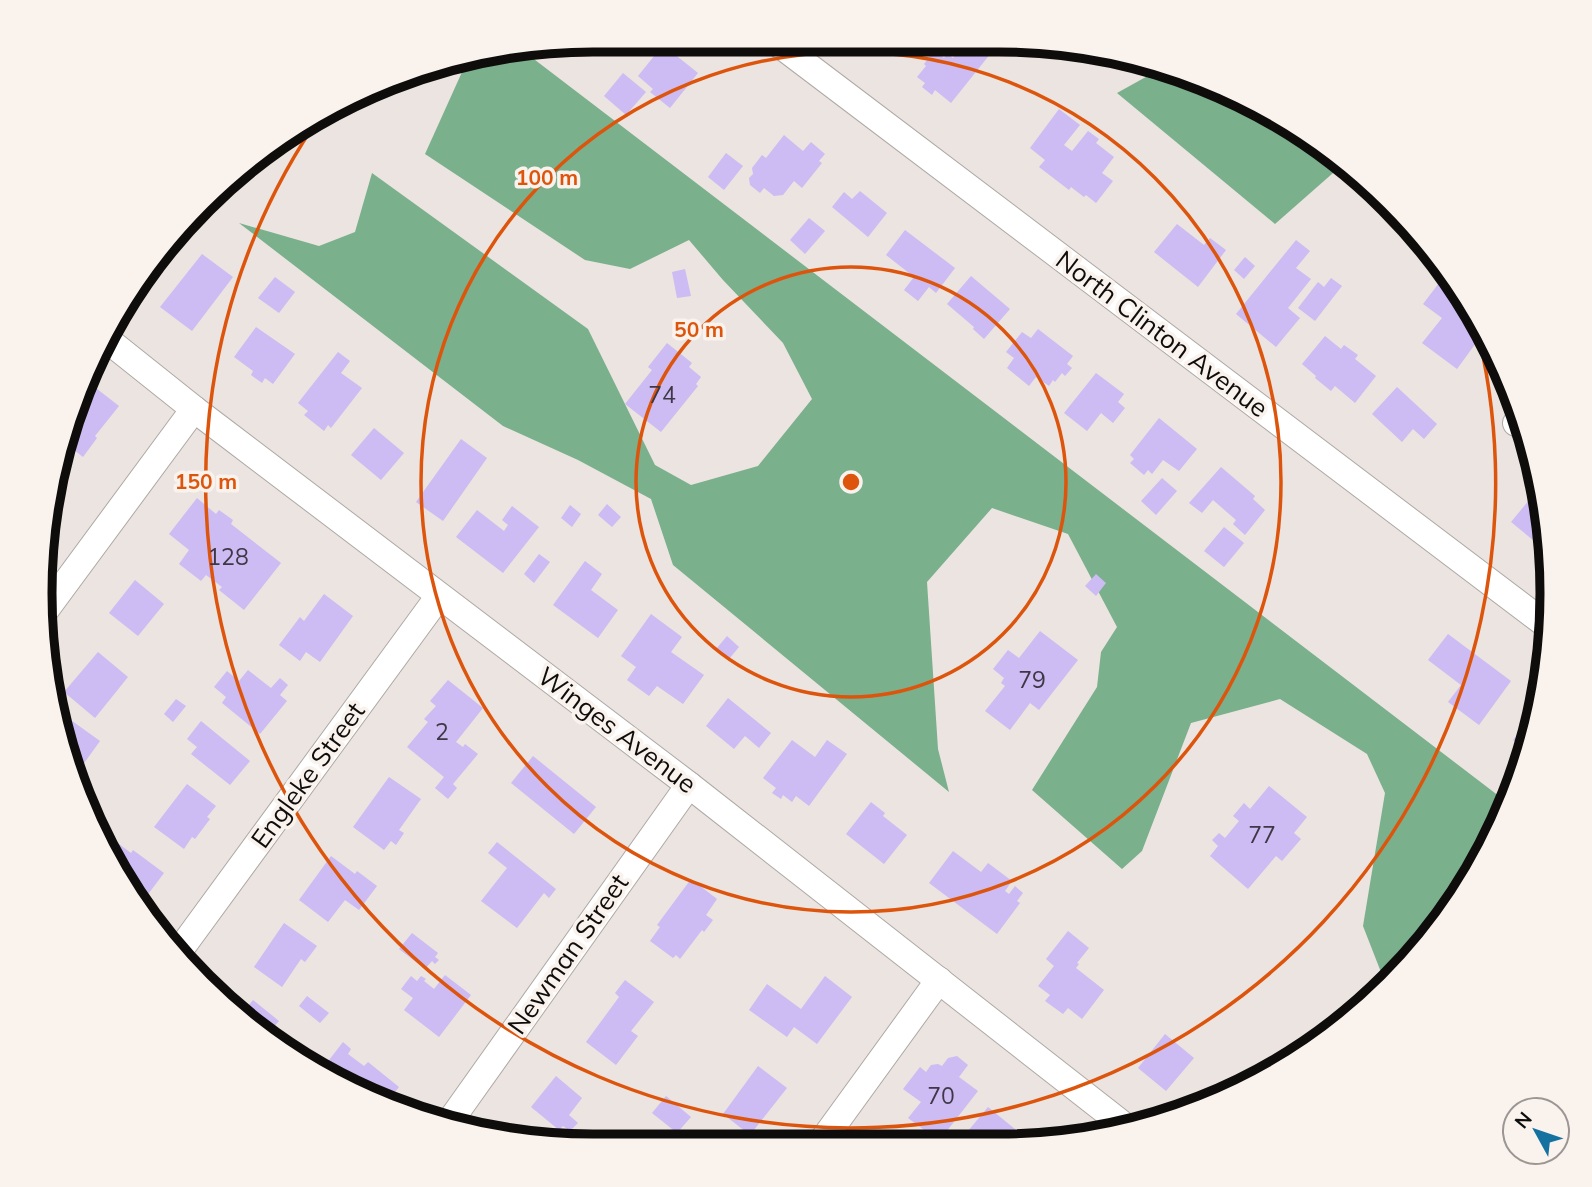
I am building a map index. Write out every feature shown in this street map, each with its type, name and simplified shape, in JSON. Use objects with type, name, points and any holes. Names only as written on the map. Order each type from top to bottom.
[{"type":"street","name":"North Clinton Avenue","points":[[790,52],[1538,619]]},
{"type":"street","name":"Winges Avenue","points":[[113,345],[194,409],[689,785],[1118,1121]]},
{"type":"street","points":[[52,602],[194,409]]},
{"type":"street","name":"Engleke Street","points":[[183,946],[439,596]]},
{"type":"street","name":"Newman Street","points":[[454,1116],[689,785]]},
{"type":"street","points":[[827,1134],[939,980]]},
{"type":"green space","points":[[530,56],[1500,797],[1467,864],[1428,923],[1382,975],[1363,926],[1385,793],[1367,754],[1280,699],[1191,723],[1142,851],[1122,869],[1032,790],[1097,687],[1101,652],[1117,627],[1068,534],[992,508],[927,582],[938,749],[949,792],[673,565],[651,499],[578,460],[503,426],[239,223],[319,246],[355,232],[372,173],[588,329],[655,465],[691,485],[758,466],[812,399],[783,343],[689,240],[630,269],[585,260],[425,154],[464,69]]},
{"type":"green space","points":[[1150,74],[1172,81],[1238,108],[1299,144],[1336,171],[1275,224],[1117,93]]},
{"type":"building","points":[[657,52],[672,52],[698,73],[670,108],[650,92],[653,89],[638,76]]},
{"type":"building","points":[[933,52],[944,58],[947,54],[953,58],[957,52],[991,53],[951,103],[935,90],[932,95],[922,87],[925,83],[917,77]]},
{"type":"building","points":[[623,73],[646,92],[626,115],[604,96]]},
{"type":"building","points":[[1059,109],[1080,125],[1064,145],[1072,151],[1088,131],[1099,139],[1096,143],[1114,157],[1102,173],[1113,181],[1096,203],[1071,187],[1069,190],[1039,167],[1045,160],[1030,148]]},
{"type":"building","points":[[784,135],[803,151],[811,142],[825,154],[819,161],[822,163],[802,188],[794,181],[783,195],[774,196],[764,188],[760,193],[750,185],[752,168],[762,155],[766,158]]},
{"type":"building","points":[[726,153],[743,166],[724,190],[708,177]]},
{"type":"building","points":[[860,191],[887,213],[868,237],[832,207],[844,192],[852,199]]},
{"type":"building","points":[[809,218],[825,231],[805,254],[790,240]]},
{"type":"building","points":[[1177,224],[1204,245],[1210,238],[1226,250],[1198,287],[1154,252]]},
{"type":"building","points":[[905,230],[955,268],[936,293],[929,287],[918,301],[904,290],[914,277],[886,255]]},
{"type":"building","points":[[1296,240],[1310,251],[1296,268],[1311,279],[1288,308],[1300,318],[1276,347],[1236,314]]},
{"type":"building","points":[[202,254],[233,277],[192,331],[160,307]]},
{"type":"building","points":[[1245,257],[1255,266],[1244,279],[1234,270]]},
{"type":"building","points":[[685,269],[691,296],[677,298],[672,272]]},
{"type":"building","points":[[971,276],[1010,309],[984,339],[947,304]]},
{"type":"building","points":[[275,277],[295,292],[279,313],[258,298]]},
{"type":"building","points":[[1331,278],[1342,286],[1315,321],[1298,308],[1318,282],[1324,287]]},
{"type":"building","points":[[1439,283],[1477,341],[1457,369],[1422,343],[1442,318],[1423,304]]},
{"type":"building","points":[[256,327],[295,354],[273,384],[265,378],[262,383],[251,375],[253,371],[234,357]]},
{"type":"building","points":[[1038,329],[1073,356],[1067,364],[1072,368],[1065,376],[1062,373],[1055,382],[1053,380],[1049,386],[1036,377],[1029,386],[1007,368],[1014,358],[1006,352],[1022,332],[1031,338]]},
{"type":"building","points":[[1325,336],[1341,349],[1344,345],[1358,355],[1355,359],[1376,376],[1355,403],[1335,386],[1331,391],[1302,364]]},
{"type":"building","points":[[667,343],[692,363],[689,367],[701,377],[696,384],[698,386],[661,432],[625,404],[652,370],[648,367]]},
{"type":"building","points":[[338,352],[350,361],[341,373],[362,388],[331,428],[328,425],[324,431],[304,415],[308,411],[298,403]]},
{"type":"building","points":[[1096,373],[1124,394],[1118,402],[1125,408],[1113,423],[1101,413],[1087,431],[1064,413]]},
{"type":"building","points":[[94,386],[119,406],[95,436],[97,438],[83,457],[72,449]]},
{"type":"building","points":[[1397,387],[1437,424],[1424,439],[1413,429],[1402,442],[1372,414]]},
{"type":"building","points":[[1159,418],[1197,449],[1179,471],[1163,460],[1152,474],[1148,470],[1144,475],[1130,463],[1134,459],[1130,455]]},
{"type":"building","points":[[374,428],[404,453],[381,480],[351,455]]},
{"type":"building","points":[[461,439],[487,458],[443,521],[416,502]]},
{"type":"building","points":[[1221,467],[1255,496],[1253,499],[1265,510],[1245,535],[1233,524],[1236,520],[1213,500],[1202,513],[1189,503]]},
{"type":"building","points":[[1162,478],[1177,491],[1156,515],[1141,501]]},
{"type":"building","points":[[197,498],[216,514],[219,510],[233,520],[231,524],[281,563],[244,610],[219,590],[222,587],[206,575],[201,581],[179,564],[189,550],[169,534]]},
{"type":"building","points":[[1531,498],[1537,543],[1511,522]]},
{"type":"building","points":[[607,504],[621,517],[612,527],[598,515]]},
{"type":"building","points":[[570,505],[581,514],[572,527],[561,518]]},
{"type":"building","points":[[512,506],[539,527],[503,573],[456,537],[477,510],[504,531],[508,525],[502,520]]},
{"type":"building","points":[[1224,527],[1244,543],[1224,567],[1204,551]]},
{"type":"building","points":[[539,554],[550,562],[534,583],[524,574]]},
{"type":"building","points":[[585,561],[602,574],[591,590],[618,610],[598,638],[553,605]]},
{"type":"building","points":[[1096,574],[1106,583],[1096,596],[1085,586]]},
{"type":"building","points":[[135,580],[164,604],[138,636],[109,613]]},
{"type":"building","points":[[324,594],[353,616],[320,662],[306,652],[300,661],[279,645],[300,617],[304,621]]},
{"type":"building","points":[[651,614],[682,637],[671,652],[704,675],[683,704],[657,686],[649,696],[627,680],[636,667],[621,656]]},
{"type":"building","points":[[1040,631],[1078,660],[1039,710],[1030,703],[1010,730],[985,711],[1005,686],[1001,683],[1004,678],[993,669],[1008,650],[1019,658]]},
{"type":"building","points":[[1448,634],[1511,681],[1479,725],[1448,702],[1461,685],[1428,660]]},
{"type":"building","points":[[727,636],[739,647],[729,659],[717,648]]},
{"type":"building","points":[[98,652],[128,677],[95,718],[64,692]]},
{"type":"building","points":[[248,670],[271,688],[280,678],[288,685],[280,695],[287,701],[260,734],[222,703],[226,697],[214,687],[227,671],[239,681]]},
{"type":"building","points":[[448,680],[483,708],[456,742],[463,747],[465,744],[478,754],[453,784],[457,788],[448,799],[435,788],[444,777],[407,747],[428,722],[424,719],[436,706],[430,701]]},
{"type":"building","points":[[728,698],[771,733],[759,748],[745,736],[734,749],[706,726]]},
{"type":"building","points":[[176,699],[186,706],[173,722],[164,714]]},
{"type":"building","points":[[67,717],[100,741],[81,767]]},
{"type":"building","points":[[201,721],[250,761],[230,785],[191,754],[197,747],[187,739]]},
{"type":"building","points":[[1522,729],[1518,744],[1513,740]]},
{"type":"building","points":[[792,740],[815,757],[827,740],[847,754],[809,806],[796,796],[792,802],[783,795],[781,799],[772,793],[776,788],[763,778]]},
{"type":"building","points":[[533,756],[596,807],[574,834],[511,783]]},
{"type":"building","points":[[389,777],[421,799],[399,830],[404,833],[396,845],[391,841],[384,850],[353,827]]},
{"type":"building","points":[[187,784],[216,806],[207,817],[210,819],[184,849],[154,827]]},
{"type":"building","points":[[1269,786],[1307,817],[1294,833],[1301,839],[1282,861],[1276,856],[1248,889],[1210,856],[1218,846],[1212,840],[1219,833],[1225,838],[1239,821],[1233,816],[1244,803],[1250,809]]},
{"type":"building","points":[[871,802],[885,813],[883,816],[907,835],[884,864],[846,834]]},
{"type":"building","points":[[497,842],[556,889],[549,898],[544,893],[517,928],[481,901],[507,868],[488,853]]},
{"type":"building","points":[[119,844],[131,853],[133,850],[164,873],[146,897],[125,864],[116,848]]},
{"type":"building","points":[[953,851],[981,872],[988,863],[1012,881],[1005,891],[1009,894],[1015,886],[1023,893],[1017,901],[1020,903],[997,934],[929,883]]},
{"type":"building","points":[[331,856],[377,886],[359,910],[345,900],[328,922],[299,900]]},
{"type":"building","points":[[691,879],[717,899],[706,915],[713,920],[680,959],[676,955],[673,958],[650,941],[660,927],[657,925]]},
{"type":"building","points":[[284,923],[317,946],[305,962],[301,959],[282,987],[254,967]]},
{"type":"building","points":[[1068,931],[1089,948],[1076,968],[1104,990],[1082,1019],[1068,1008],[1063,1014],[1045,1001],[1050,995],[1038,986],[1054,966],[1046,959]]},
{"type":"building","points":[[412,933],[438,953],[435,957],[439,960],[435,964],[432,961],[425,969],[399,949]]},
{"type":"building","points":[[445,975],[471,995],[439,1037],[404,1010],[413,998],[401,989],[411,976],[417,981],[421,976],[434,989]]},
{"type":"building","points":[[825,976],[852,997],[817,1044],[794,1027],[787,1037],[749,1010],[767,984],[801,1009]]},
{"type":"building","points":[[625,980],[654,1002],[631,1031],[638,1036],[616,1065],[586,1042],[619,997],[615,993]]},
{"type":"building","points":[[307,996],[329,1013],[320,1023],[299,1006]]},
{"type":"building","points":[[253,1000],[279,1021],[272,1029],[246,1008]]},
{"type":"building","points":[[1165,1034],[1194,1058],[1166,1091],[1138,1068]]},
{"type":"building","points":[[343,1042],[351,1049],[348,1054],[364,1066],[368,1062],[399,1087],[393,1095],[326,1064]]},
{"type":"building","points":[[957,1056],[968,1065],[959,1077],[978,1091],[944,1134],[930,1134],[908,1118],[921,1102],[903,1089],[920,1067],[926,1072],[931,1065],[942,1066],[948,1058]]},
{"type":"building","points":[[758,1066],[787,1088],[751,1134],[723,1114]]},
{"type":"building","points":[[556,1076],[582,1098],[569,1115],[578,1123],[570,1131],[563,1126],[559,1130],[531,1107]]},
{"type":"building","points":[[666,1096],[691,1117],[677,1133],[652,1113]]},
{"type":"building","points":[[988,1107],[1020,1133],[998,1134],[966,1134]]}]
